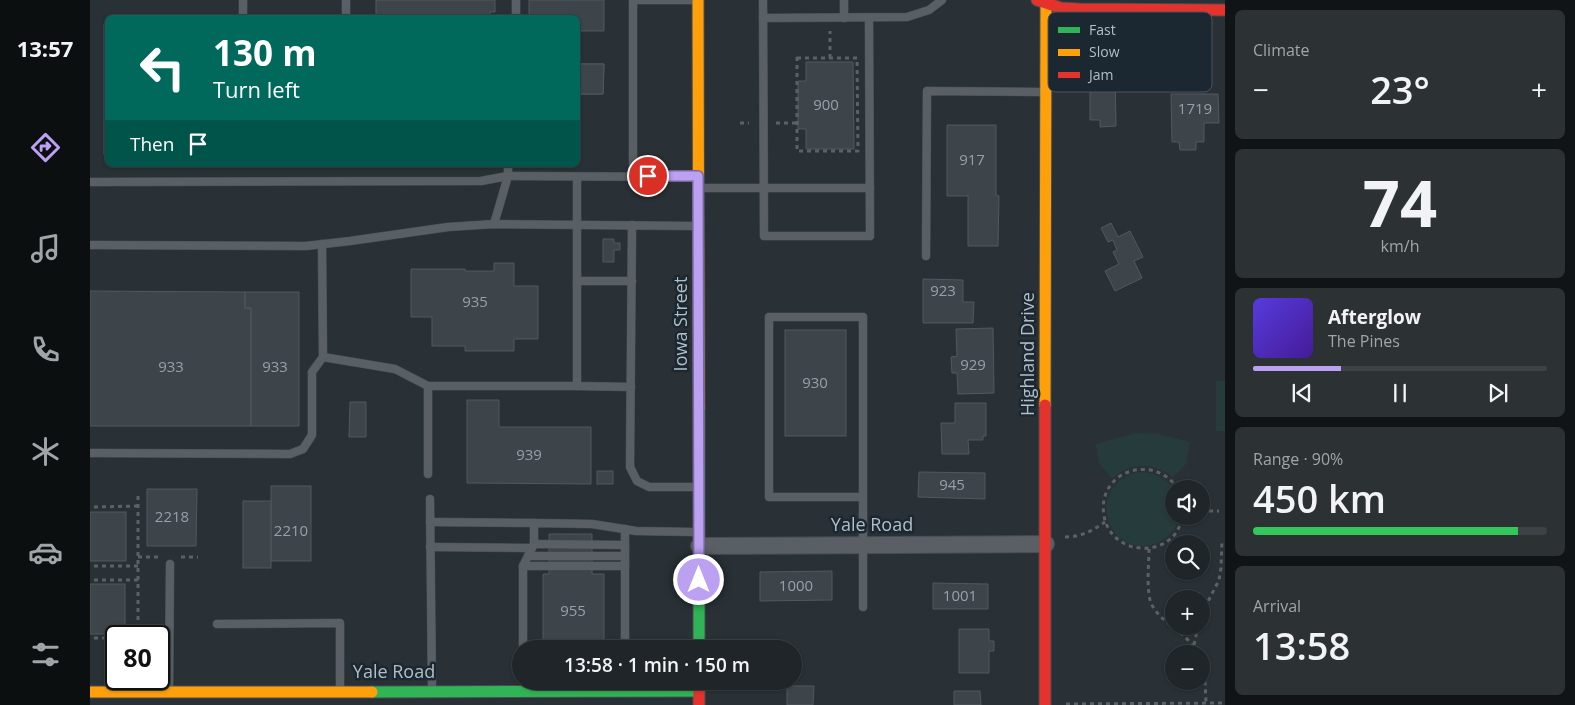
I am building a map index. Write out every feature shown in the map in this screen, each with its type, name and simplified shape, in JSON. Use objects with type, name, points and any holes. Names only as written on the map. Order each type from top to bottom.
[{"type":"main road","name":"Iowa Street","points":[[698,0],[699,640]]},
{"type":"main road","points":[[1041,2],[1061,8],[1225,10]]},
{"type":"main road","name":"Highland Drive","points":[[1041,2],[1046,92],[1045,705]]},
{"type":"main road","name":"Yale Road","points":[[90,692],[170,692],[236,695],[340,692],[377,698],[432,692],[540,690]]},
{"type":"main road","points":[[699,690],[699,705]]},
{"type":"street","name":"Yale Road","points":[[699,539],[863,545],[1046,544]]},
{"type":"lane","points":[[243,0],[243,15]]},
{"type":"lane","points":[[346,0],[346,15]]},
{"type":"lane","points":[[516,0],[516,15]]},
{"type":"lane","points":[[633,176],[633,0],[698,0]]},
{"type":"lane","points":[[763,0],[764,236],[870,236],[869,18]]},
{"type":"lane","points":[[844,0],[844,18]]},
{"type":"lane","points":[[763,18],[907,17],[929,10],[942,0]]},
{"type":"lane","points":[[926,256],[927,91],[1046,92]]},
{"type":"lane","points":[[494,224],[508,176],[508,167]]},
{"type":"lane","points":[[90,182],[481,181],[508,176],[633,176],[764,188],[870,188]]},
{"type":"lane","points":[[577,176],[577,386]]},
{"type":"lane","points":[[90,245],[306,246],[448,227],[494,224],[698,226]]},
{"type":"lane","points":[[632,225],[630,467],[638,481],[649,486],[699,487]]},
{"type":"lane","points":[[90,453],[290,454],[303,449],[312,435],[312,372],[323,358],[322,244]]},
{"type":"lane","points":[[577,281],[632,281]]},
{"type":"lane","points":[[863,496],[769,496],[769,317],[863,317],[863,496],[863,607]]},
{"type":"lane","points":[[323,358],[395,369],[428,386],[631,387]]},
{"type":"lane","points":[[428,386],[428,474]]},
{"type":"lane","points":[[430,499],[432,692]]},
{"type":"lane","points":[[430,522],[592,524],[699,539]]},
{"type":"lane","points":[[522,640],[523,566],[533,546],[534,523]]},
{"type":"lane","points":[[625,530],[625,640]]},
{"type":"lane","points":[[430,547],[625,545]]},
{"type":"lane","points":[[528,556],[625,556]]},
{"type":"lane","points":[[170,564],[170,692]]},
{"type":"lane","points":[[523,566],[625,566]]},
{"type":"lane","points":[[217,624],[340,622],[340,692]]},
{"type":"path","points":[[797,58],[857,58],[858,151],[797,152],[797,58]]},
{"type":"path","points":[[1170,480],[1160,472],[1142,469],[1127,472],[1110,485],[1105,494],[1103,505],[1106,522],[1112,534],[1119,542],[1128,546],[1149,549],[1169,540],[1177,531],[1179,525]]},
{"type":"path","points":[[138,492],[138,625]]},
{"type":"path","points":[[94,507],[138,506]]},
{"type":"path","points":[[1210,511],[1219,511]]},
{"type":"path","points":[[1061,537],[1084,535],[1106,522]]},
{"type":"path","points":[[1210,598],[1219,580],[1222,540]]},
{"type":"path","points":[[1149,549],[1149,593],[1152,603],[1161,616],[1193,645]]},
{"type":"path","points":[[94,566],[138,566]]},
{"type":"path","points":[[94,580],[138,580]]},
{"type":"path","points":[[94,638],[105,638]]},
{"type":"path","points":[[1205,690],[1206,703]]},
{"type":"path","points":[[1058,704],[1225,703]]},
{"type":"green space","points":[[1216,381],[1225,381],[1225,431],[1216,431]]},
{"type":"green space","points":[[1136,433],[1158,434],[1190,442],[1186,464],[1173,477],[1158,469],[1142,466],[1126,469],[1112,479],[1099,463],[1096,444]]},
{"type":"green space","points":[[1137,472],[1148,473],[1165,480],[1165,525],[1176,525],[1169,535],[1165,535],[1165,539],[1142,546],[1128,543],[1117,535],[1109,522],[1106,508],[1110,494],[1119,481]]},
{"type":"building","points":[[376,0],[495,0],[495,12],[490,12],[490,15],[376,15]]},
{"type":"building","points":[[529,0],[604,0],[604,31],[580,31],[580,15],[529,15]]},
{"type":"building","points":[[104,24],[105,24],[105,154]]},
{"type":"building","points":[[806,62],[853,62],[854,149],[806,149],[806,129],[798,129],[798,81],[806,81]]},
{"type":"building","points":[[580,64],[604,64],[603,94],[580,94]]},
{"type":"building","points":[[580,64],[604,64],[603,94],[580,94]]},
{"type":"building","points":[[1090,92],[1115,92],[1116,126],[1100,127],[1100,120],[1090,120]]},
{"type":"building","points":[[1171,94],[1218,94],[1219,123],[1204,123],[1204,142],[1196,142],[1196,150],[1180,150],[1179,142],[1172,142]]},
{"type":"building","points":[[947,125],[996,125],[996,195],[999,196],[998,246],[968,246],[968,196],[947,196]]},
{"type":"building","points":[[1111,223],[1118,237],[1130,231],[1143,257],[1134,261],[1142,278],[1115,291],[1105,271],[1119,264],[1113,252],[1117,250],[1113,240],[1108,242],[1101,228]]},
{"type":"building","points":[[603,239],[614,239],[614,243],[620,243],[620,250],[614,250],[614,262],[603,262]]},
{"type":"building","points":[[494,263],[514,263],[514,286],[538,286],[538,339],[514,339],[514,351],[465,351],[465,346],[432,346],[432,317],[411,317],[411,269],[494,271]]},
{"type":"building","points":[[923,279],[963,280],[963,302],[974,302],[973,323],[923,323]]},
{"type":"building","points":[[90,291],[245,292],[245,308],[251,308],[251,426],[90,426]]},
{"type":"building","points":[[245,292],[299,292],[299,426],[251,426],[251,308],[245,308]]},
{"type":"building","points":[[993,328],[994,393],[958,394],[957,373],[952,373],[951,357],[957,356],[956,329]]},
{"type":"building","points":[[785,330],[846,330],[846,436],[785,436]]},
{"type":"building","points":[[467,400],[499,400],[499,427],[591,427],[591,484],[467,483]]},
{"type":"building","points":[[350,402],[366,402],[366,437],[349,437]]},
{"type":"building","points":[[955,403],[986,403],[986,436],[983,436],[983,440],[968,440],[969,454],[942,454],[941,423],[955,423]]},
{"type":"building","points":[[597,471],[613,471],[613,484],[597,484]]},
{"type":"building","points":[[919,472],[985,473],[985,499],[918,497]]},
{"type":"building","points":[[271,486],[311,486],[311,561],[271,561]]},
{"type":"building","points":[[147,489],[197,489],[196,546],[147,546]]},
{"type":"building","points":[[243,501],[271,501],[271,568],[243,568]]},
{"type":"building","points":[[90,512],[126,512],[126,561],[90,561]]},
{"type":"building","points":[[549,534],[592,534],[592,574],[604,574],[604,640],[543,640],[543,574],[549,574]]},
{"type":"building","points":[[832,571],[832,600],[760,601],[760,572]]},
{"type":"building","points":[[933,583],[988,584],[988,609],[933,609]]},
{"type":"building","points":[[90,584],[125,584],[125,625],[105,625],[105,634],[90,634]]},
{"type":"building","points":[[959,629],[989,629],[989,641],[994,641],[994,651],[989,651],[989,673],[959,673]]},
{"type":"building","points":[[802,686],[814,686],[813,705],[787,705],[787,690],[802,690]]},
{"type":"building","points":[[954,691],[980,691],[981,705],[954,705]]},
{"type":"traffic: fast","points":[[699,408],[699,640]]},
{"type":"traffic: fast","points":[[372,692],[699,691]]},
{"type":"traffic: slow","points":[[698,0],[699,408]]},
{"type":"traffic: slow","points":[[1045,405],[1046,3]]},
{"type":"traffic: slow","points":[[90,692],[372,692]]},
{"type":"traffic: jam","points":[[1037,0],[1061,8],[1079,9],[1225,10]]},
{"type":"traffic: jam","points":[[1045,405],[1045,705]]},
{"type":"traffic: jam","points":[[699,690],[699,705]]},
{"type":"route","points":[[648,176],[698,176],[699,580]]}]
